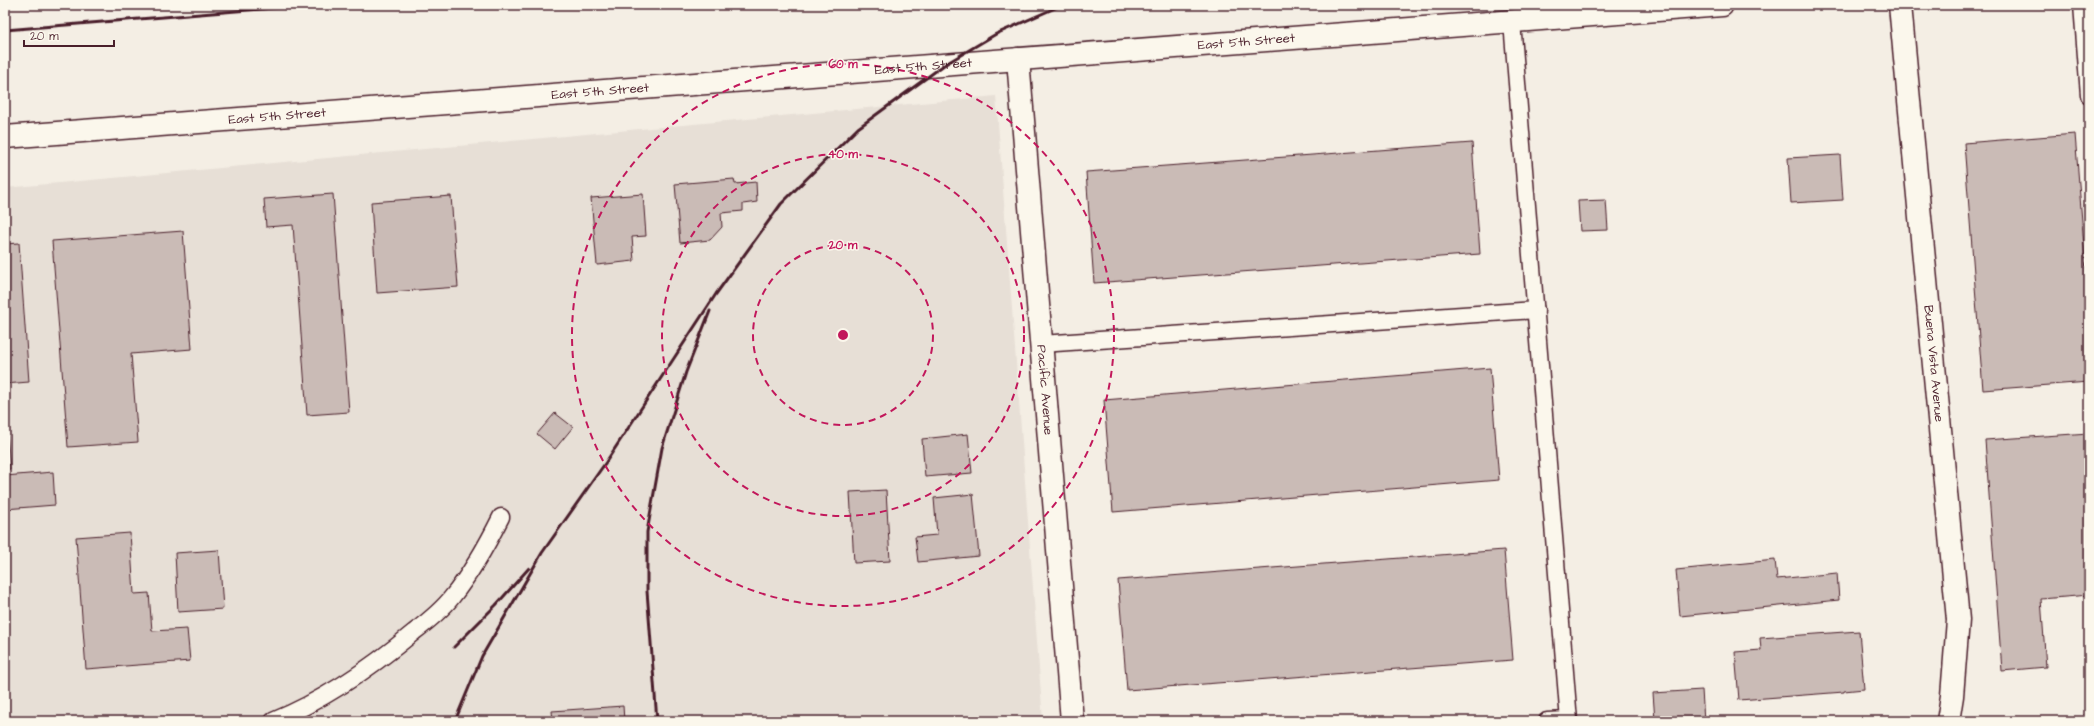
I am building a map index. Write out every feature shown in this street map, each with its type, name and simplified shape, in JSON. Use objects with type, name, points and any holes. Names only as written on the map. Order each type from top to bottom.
[{"type":"main road","name":"East 5th Street","points":[[5,137],[1722,5]]},
{"type":"main road","name":"Buena Vista Avenue","points":[[1900,5],[1958,620],[1952,696],[1948,721]]},
{"type":"main road","name":"Pacific Avenue","points":[[1018,59],[1072,721]]},
{"type":"lane","points":[[2082,5],[2089,95]]},
{"type":"lane","points":[[1512,22],[1569,720],[1547,721]]},
{"type":"lane","points":[[1041,344],[1536,310]]},
{"type":"lane","points":[[273,721],[325,696],[385,656],[425,623],[451,599],[469,574],[501,517]]},
{"type":"shaded area","points":[[996,96],[1043,721],[5,721],[5,188]]},
{"type":"building","points":[[2075,134],[2089,309],[2089,382],[1983,390],[1964,143]]},
{"type":"building","points":[[1472,143],[1480,254],[1094,283],[1086,172]]},
{"type":"building","points":[[1840,155],[1843,200],[1791,203],[1788,158]]},
{"type":"building","points":[[734,179],[735,184],[756,182],[757,202],[743,204],[743,211],[721,213],[722,227],[710,240],[680,243],[675,184]]},
{"type":"building","points":[[333,194],[349,412],[307,415],[293,225],[266,227],[264,199]]},
{"type":"building","points":[[643,194],[646,236],[632,237],[634,261],[597,265],[591,198]]},
{"type":"building","points":[[451,196],[458,287],[377,293],[371,202]]},
{"type":"building","points":[[1606,200],[1608,230],[1580,231],[1578,201]]},
{"type":"building","points":[[183,231],[192,349],[131,354],[138,442],[68,447],[52,241]]},
{"type":"building","points":[[19,243],[29,382],[5,384],[5,244]]},
{"type":"building","points":[[1490,368],[1499,480],[1113,512],[1104,400]]},
{"type":"building","points":[[5,405],[10,469],[5,470]]},
{"type":"building","points":[[555,413],[573,427],[555,449],[537,434]]},
{"type":"building","points":[[2089,433],[2089,595],[2041,599],[2046,667],[2002,671],[1985,440]]},
{"type":"building","points":[[968,434],[972,473],[925,477],[922,439]]},
{"type":"building","points":[[53,472],[55,505],[5,509],[5,476]]},
{"type":"building","points":[[886,490],[890,561],[854,563],[850,492]]},
{"type":"building","points":[[973,494],[979,556],[918,562],[915,537],[937,535],[934,498]]},
{"type":"building","points":[[130,533],[134,594],[149,593],[152,631],[187,629],[190,661],[86,669],[76,537]]},
{"type":"building","points":[[219,550],[223,609],[178,612],[175,553]]},
{"type":"building","points":[[1504,550],[1513,660],[1127,690],[1118,580]]},
{"type":"building","points":[[1775,560],[1777,579],[1837,573],[1839,600],[1680,616],[1676,570]]},
{"type":"building","points":[[1859,631],[1864,689],[1844,692],[1739,700],[1735,652],[1761,650],[1760,638]]},
{"type":"building","points":[[1702,690],[1704,721],[1655,721],[1653,693]]},
{"type":"building","points":[[623,706],[624,721],[553,721],[552,711]]},
{"type":"railway","points":[[5,30],[310,5]]},
{"type":"railway","points":[[455,721],[482,656],[542,553],[606,462],[716,294],[781,204],[858,128],[944,65],[996,34],[1062,5]]},
{"type":"railway","points":[[657,721],[647,591],[647,532],[662,448],[686,372],[710,311]]},
{"type":"railway","points":[[454,647],[496,605],[529,568]]}]
